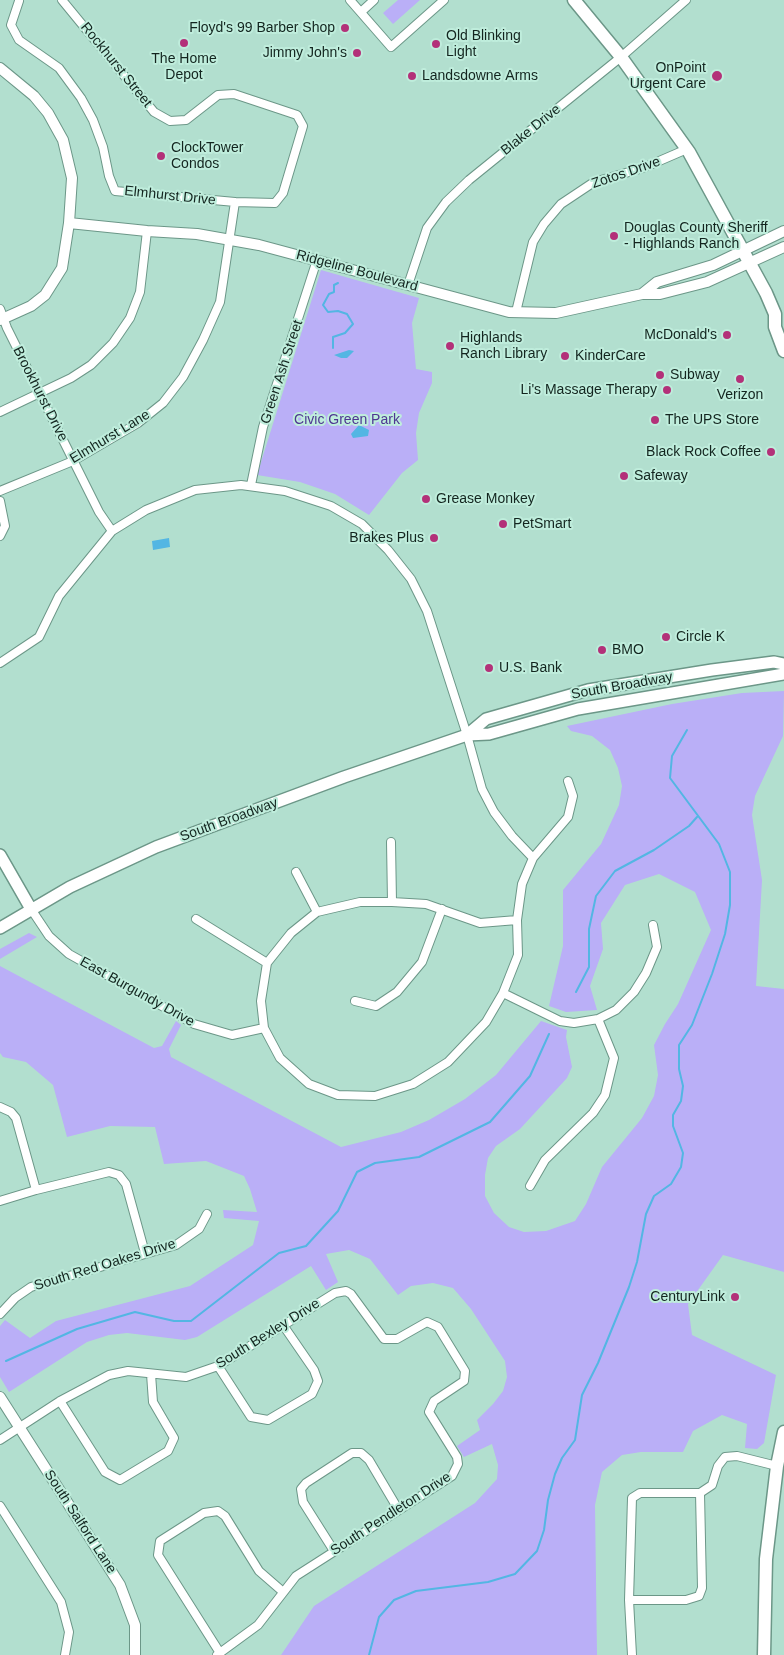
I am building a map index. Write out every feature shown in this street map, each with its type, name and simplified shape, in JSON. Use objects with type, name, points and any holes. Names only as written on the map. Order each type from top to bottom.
[{"type":"main road","points":[[574,0],[621,57],[687,149],[745,250],[780,318],[775,328],[784,352]]},
{"type":"main road","name":"South Broadway","points":[[467,735],[486,719],[588,690],[721,669],[774,662],[784,664]]},
{"type":"main road","name":"South Broadway","points":[[0,928],[31,909],[110,867],[156,847],[467,735],[489,734],[578,709],[784,674]]},
{"type":"main road","points":[[0,855],[31,909]]},
{"type":"main road","points":[[764,1655],[766,1559],[777,1466],[784,1432]]},
{"type":"street","name":"Elmhurst Drive","points":[[19,0],[11,25],[19,40],[58,68],[81,98],[93,120],[103,147],[109,176],[116,191],[235,202],[230,240]]},
{"type":"street","name":"Rockhurst Street","points":[[62,0],[154,112],[170,122],[186,120],[218,95],[226,94],[234,94],[297,115],[303,126],[283,193],[275,203],[235,202]]},
{"type":"street","points":[[350,0],[391,47],[444,0]]},
{"type":"street","points":[[360,12],[374,0]]},
{"type":"street","name":"Blake Drive","points":[[408,285],[428,228],[446,202],[469,180],[621,57],[686,0]]},
{"type":"street","points":[[0,68],[34,96],[48,113],[63,140],[72,178],[69,223],[62,268],[45,294],[31,306],[1,316]]},
{"type":"street","name":"Zotos Drive","points":[[516,312],[533,242],[555,210],[577,192],[594,182],[643,168],[687,149]]},
{"type":"street","name":"Ridgeline Boulevard","points":[[69,223],[197,234],[230,240],[317,260],[516,312],[556,313],[642,294],[660,294],[707,282],[784,247]]},
{"type":"street","points":[[0,412],[91,365],[113,343],[130,318],[140,292],[147,231]]},
{"type":"street","name":"Ridgeline Boulevard","points":[[642,294],[657,282],[704,268],[784,231]]},
{"type":"street","name":"Elmhurst Lane","points":[[0,491],[73,460],[138,424],[163,403],[183,377],[203,340],[220,302],[230,240]]},
{"type":"street","name":"Green Ash Street","points":[[251,485],[263,427],[317,260]]},
{"type":"street","name":"Brookhurst Drive","points":[[1,316],[99,512],[112,531]]},
{"type":"street","points":[[0,663],[38,637],[59,596],[112,531],[146,510],[178,496],[222,486],[251,485],[285,491],[331,506],[362,524],[388,550],[411,579],[427,610],[467,735],[482,789],[506,828],[533,858]]},
{"type":"street","points":[[0,501],[4,526],[0,536]]},
{"type":"street","points":[[517,920],[480,923],[426,904],[392,902],[360,902],[317,912],[291,932],[267,963],[261,1001],[264,1028],[280,1058],[309,1084],[338,1095],[375,1096],[413,1084],[448,1062],[486,1022],[503,993],[518,956],[517,920],[522,884],[533,858],[568,817],[573,796],[568,781]]},
{"type":"street","points":[[390,842],[392,902]]},
{"type":"street","points":[[296,872],[317,912]]},
{"type":"street","name":"East Burgundy Drive","points":[[31,909],[49,936],[69,954],[194,1024],[232,1035],[264,1028]]},
{"type":"street","points":[[355,1001],[376,1006],[397,992],[422,962],[442,909]]},
{"type":"street","points":[[196,919],[267,963]]},
{"type":"street","points":[[503,993],[560,1021],[574,1023],[598,1020],[616,1010],[634,992],[646,973],[657,947],[653,926]]},
{"type":"street","points":[[530,1186],[545,1160],[593,1113],[605,1095],[614,1058],[598,1020]]},
{"type":"street","points":[[0,1107],[11,1112],[16,1118],[36,1190]]},
{"type":"street","points":[[0,1201],[109,1172],[119,1175],[126,1184],[145,1254]]},
{"type":"street","name":"South Red Oakes Drive","points":[[0,1314],[14,1298],[31,1287],[176,1246],[199,1229],[206,1214]]},
{"type":"street","name":"South Bexley Drive","points":[[0,1440],[60,1401],[109,1375],[128,1371],[186,1377],[218,1366],[335,1292],[346,1291],[351,1294],[384,1339],[397,1340],[427,1322],[438,1327],[452,1351]]},
{"type":"street","points":[[218,1366],[251,1417],[268,1420],[312,1394],[318,1381],[314,1370],[284,1325]]},
{"type":"street","name":"South Pendleton Drive","points":[[218,1654],[258,1625],[296,1576],[452,1476],[458,1464],[457,1457],[429,1412],[434,1401],[464,1380],[465,1371],[452,1351]]},
{"type":"street","points":[[60,1401],[105,1472],[120,1480],[168,1450],[174,1438],[153,1402],[151,1374]]},
{"type":"street","name":"South Salford Lane","points":[[0,1397],[120,1585],[134,1625],[135,1655]]},
{"type":"street","points":[[334,1551],[303,1502],[301,1490],[314,1478],[352,1453],[361,1453],[369,1460],[398,1510]]},
{"type":"street","points":[[632,1655],[628,1600],[632,1498],[640,1493],[700,1493],[712,1485],[718,1466],[725,1457],[737,1456],[777,1466]]},
{"type":"street","points":[[628,1600],[686,1600],[698,1596],[702,1588],[700,1493]]},
{"type":"street","points":[[0,1506],[61,1602],[69,1632],[65,1655]]},
{"type":"street","points":[[218,1654],[158,1555],[160,1541],[204,1513],[218,1511],[225,1516],[259,1571],[282,1592]]},
{"type":"green space","points":[[398,0],[420,0],[393,24],[383,13]]},
{"type":"green space","name":"Civic Green Park","points":[[321,270],[419,298],[412,323],[416,369],[432,372],[432,383],[419,413],[416,433],[418,460],[402,473],[369,515],[335,494],[300,482],[257,475]]},
{"type":"green space","points":[[784,691],[783,736],[755,796],[752,815],[762,880],[756,986],[784,989],[784,1272],[723,1255],[688,1304],[692,1335],[776,1375],[764,1443],[757,1449],[745,1448],[747,1424],[722,1415],[693,1431],[683,1452],[641,1452],[622,1455],[602,1472],[595,1505],[597,1655],[281,1655],[314,1606],[475,1503],[497,1479],[498,1465],[492,1444],[464,1457],[457,1446],[480,1430],[477,1420],[503,1391],[507,1377],[505,1361],[471,1309],[453,1288],[433,1283],[411,1286],[398,1295],[370,1259],[349,1250],[326,1254],[338,1282],[326,1290],[311,1266],[197,1337],[185,1340],[127,1333],[109,1335],[87,1342],[9,1392],[0,1377],[0,1326],[5,1320],[30,1338],[56,1321],[190,1286],[253,1245],[259,1221],[224,1218],[223,1210],[257,1212],[244,1176],[206,1161],[164,1164],[155,1127],[110,1126],[67,1137],[53,1085],[26,1062],[3,1057],[0,1053],[0,966],[154,1048],[162,1046],[176,1021],[181,1025],[169,1049],[171,1057],[341,1147],[401,1132],[429,1120],[465,1099],[496,1075],[541,1021],[567,1030],[566,1037],[572,1067],[567,1078],[520,1129],[496,1146],[488,1158],[485,1175],[485,1196],[494,1213],[509,1227],[524,1232],[546,1231],[575,1221],[586,1204],[602,1167],[642,1118],[654,1096],[658,1075],[654,1045],[678,1004],[711,930],[695,892],[659,874],[625,885],[601,923],[603,949],[590,986],[597,1010],[566,1012],[549,1006],[563,946],[563,890],[601,844],[619,805],[622,786],[618,768],[610,750],[592,736],[571,731],[567,726],[672,704],[742,693]]},
{"type":"green space","points":[[29,933],[37,937],[0,959],[0,949]]},
{"type":"water","points":[[349,350],[354,351],[347,358],[334,355]]},
{"type":"water","points":[[359,425],[369,430],[368,436],[353,438],[351,434]]},
{"type":"water","points":[[169,538],[170,547],[153,550],[152,541]]},
{"type":"waterway","points":[[333,348],[333,337],[345,333],[353,324],[347,314],[338,311],[328,312],[323,305],[329,294],[334,292],[334,285],[338,283]]},
{"type":"waterway","points":[[369,1655],[379,1617],[394,1600],[416,1591],[488,1582],[515,1574],[537,1551],[544,1530],[548,1500],[555,1474],[562,1458],[575,1440],[582,1395],[598,1363],[629,1287],[637,1262],[646,1214],[654,1196],[671,1184],[681,1167],[683,1153],[673,1126],[673,1115],[681,1101],[683,1086],[679,1069],[679,1045],[692,1025],[712,974],[725,934],[730,905],[730,872],[719,844],[670,778],[672,756],[687,730]]},
{"type":"waterway","points":[[576,992],[589,967],[589,929],[596,896],[615,871],[654,850],[689,826],[697,817]]},
{"type":"waterway","points":[[6,1361],[77,1329],[135,1312],[174,1321],[191,1321],[279,1253],[306,1246],[338,1211],[357,1172],[375,1163],[419,1157],[490,1122],[530,1076],[549,1034]]},
{"type":"place","name":"Floyd's 99 Barber Shop","points":[[345,28]]},
{"type":"place","name":"The Home Depot","points":[[184,43]]},
{"type":"place","name":"Old Blinking Light","points":[[436,44]]},
{"type":"place","name":"Jimmy John's","points":[[357,53]]},
{"type":"place","name":"Landsdowne Arms","points":[[412,76]]},
{"type":"place","name":"OnPoint Urgent Care","points":[[717,76]]},
{"type":"place","name":"ClockTower Condos","points":[[161,156]]},
{"type":"place","name":"Douglas County Sheriff - Highlands Ranch","points":[[614,236]]},
{"type":"place","name":"McDonald's","points":[[727,335]]},
{"type":"place","name":"Highlands Ranch Library","points":[[450,346]]},
{"type":"place","name":"KinderCare","points":[[565,356]]},
{"type":"place","name":"Subway","points":[[660,375]]},
{"type":"place","name":"Verizon","points":[[740,379]]},
{"type":"place","name":"Li's Massage Therapy","points":[[667,390]]},
{"type":"place","name":"The UPS Store","points":[[655,420]]},
{"type":"place","name":"Black Rock Coffee","points":[[771,452]]},
{"type":"place","name":"Safeway","points":[[624,476]]},
{"type":"place","name":"Grease Monkey","points":[[426,499]]},
{"type":"place","name":"PetSmart","points":[[503,524]]},
{"type":"place","name":"Brakes Plus","points":[[434,538]]},
{"type":"place","name":"Circle K","points":[[666,637]]},
{"type":"place","name":"BMO","points":[[602,650]]},
{"type":"place","name":"U.S. Bank","points":[[489,668]]},
{"type":"place","name":"CenturyLink","points":[[735,1297]]}]
